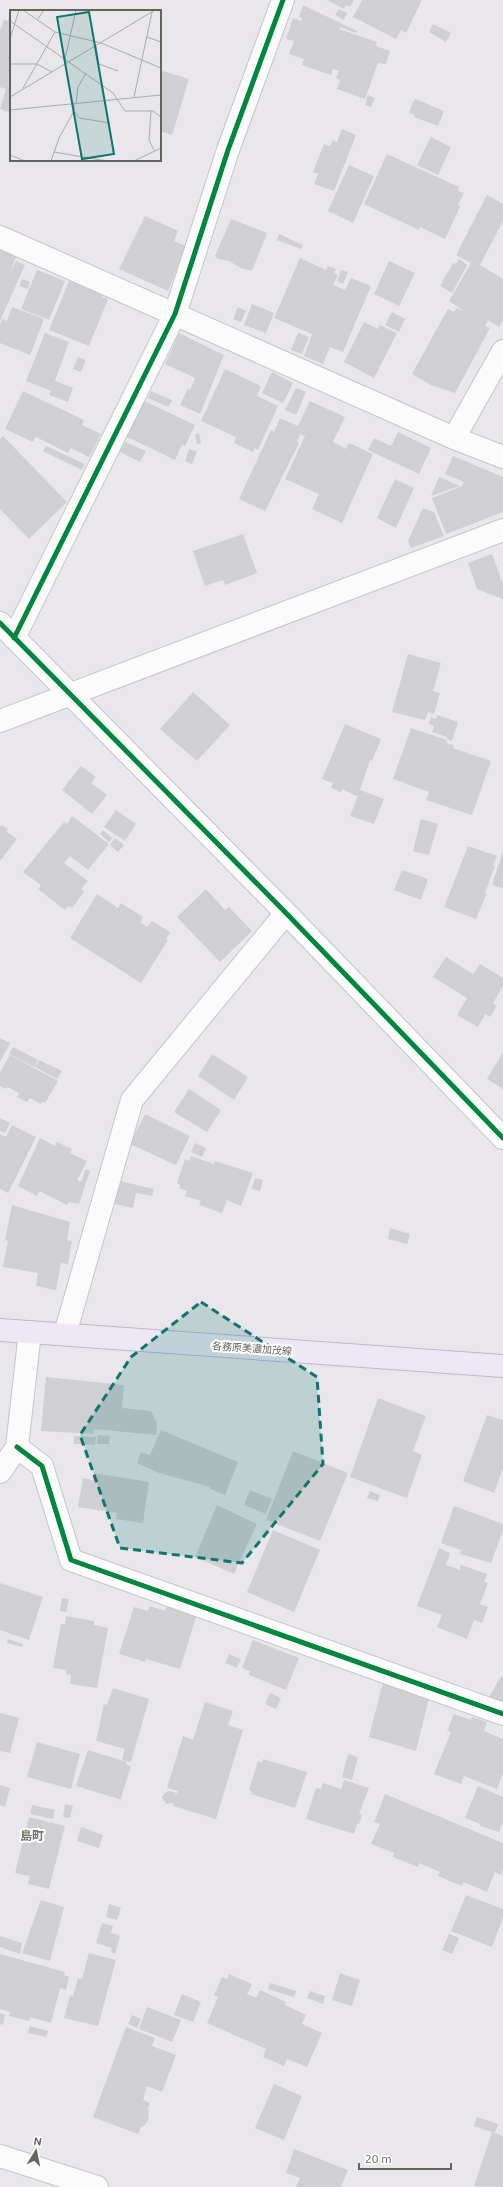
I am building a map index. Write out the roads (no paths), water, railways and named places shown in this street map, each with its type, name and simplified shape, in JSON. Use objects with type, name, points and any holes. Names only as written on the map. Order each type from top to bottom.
[{"type":"main road","name":"各務原美濃加茂線","points":[[0,1330],[503,1366]]},
{"type":"street","points":[[283,0],[228,150],[175,314],[7,631],[286,912],[503,1138]]},
{"type":"street","points":[[0,237],[454,438],[503,457]]},
{"type":"street","points":[[454,438],[503,351]]},
{"type":"street","points":[[0,721],[503,530]]},
{"type":"street","points":[[65,1334],[132,1100],[286,912]]},
{"type":"street","points":[[0,1472],[17,1447],[30,1332]]},
{"type":"street","points":[[17,1447],[42,1466],[71,1560],[503,1714]]},
{"type":"street","points":[[0,2156],[97,2187]]},
{"type":"district","name":"島町","points":[[32,1836]]}]
